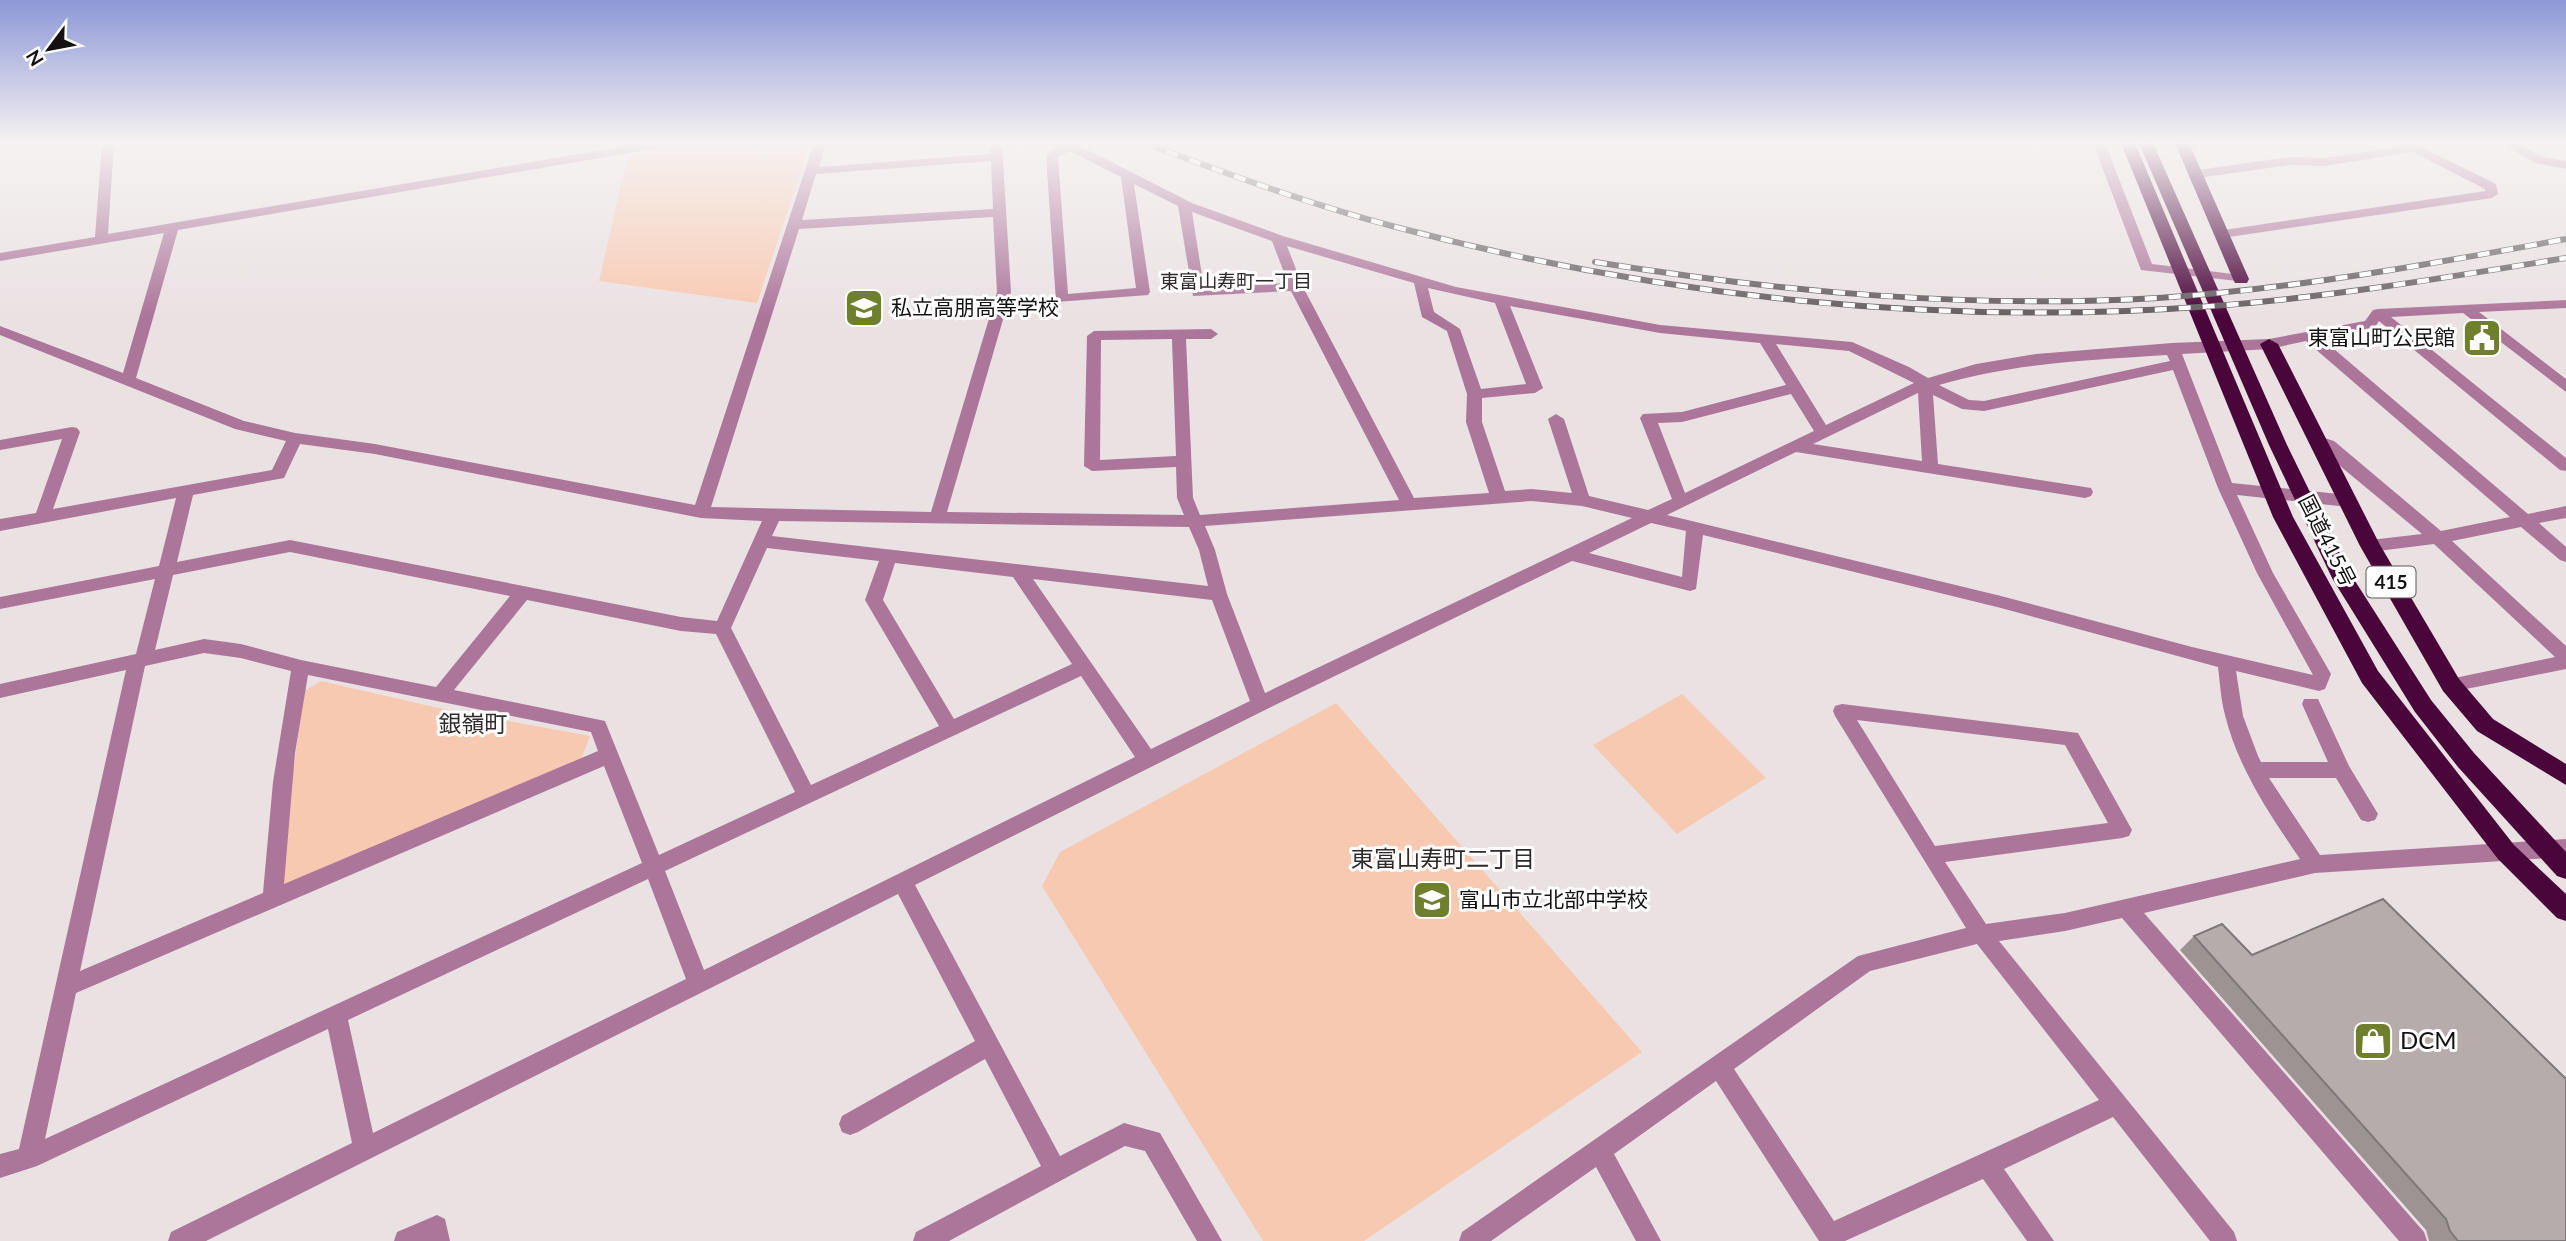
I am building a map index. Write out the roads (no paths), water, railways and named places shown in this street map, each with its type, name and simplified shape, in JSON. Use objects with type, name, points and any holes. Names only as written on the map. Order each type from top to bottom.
[{"type":"highway","name":"国道415号","points":[[2152,201],[2283,517],[2370,677],[2434,763],[2506,852],[2566,910]]},
{"type":"highway","name":"国道415号","points":[[2172,201],[2312,520],[2346,585],[2423,706],[2466,760],[2556,849],[2566,869]]},
{"type":"highway","points":[[2208,201],[2241,279]]},
{"type":"highway","name":"国道415号","points":[[2269,344],[2370,546],[2451,685],[2485,725],[2566,776]]},
{"type":"street","points":[[101,242],[104,201]]},
{"type":"street","points":[[0,257],[333,201]]},
{"type":"street","points":[[701,512],[800,201]]},
{"type":"street","points":[[938,516],[1004,292],[999,201]]},
{"type":"street","points":[[1055,201],[1061,299],[1143,292],[1130,201]]},
{"type":"street","points":[[1176,201],[1278,239],[1420,281],[1502,301],[1660,329],[1852,347],[1904,370],[1967,405],[1984,406],[2175,356]]},
{"type":"street","points":[[2121,201],[2146,267],[2241,279]]},
{"type":"street","points":[[2222,234],[2445,201]]},
{"type":"street","points":[[1184,205],[1198,293],[1296,287]]},
{"type":"street","points":[[792,225],[1000,213]]},
{"type":"street","points":[[128,380],[172,229]]},
{"type":"street","points":[[1278,239],[1296,287],[1409,504]]},
{"type":"street","points":[[1420,281],[1427,314],[1452,329],[1475,394],[1474,422],[1499,498]]},
{"type":"street","points":[[1475,394],[1535,388],[1502,301]]},
{"type":"street","points":[[2378,313],[2566,304]]},
{"type":"street","points":[[2466,309],[2566,387]]},
{"type":"street","points":[[180,1241],[1147,759],[1925,384],[1976,369],[2036,359],[2175,356],[2269,344],[2370,324],[2378,313]]},
{"type":"street","points":[[2378,313],[2566,466]]},
{"type":"street","points":[[0,330],[240,425],[295,439],[375,449],[701,512],[772,516],[1195,521],[1532,495],[1582,500],[2001,602],[2319,684],[2322,674],[2265,573],[2226,488],[2175,356]]},
{"type":"street","points":[[1178,334],[1185,498],[1208,550],[1218,594],[1260,704]]},
{"type":"street","points":[[1184,461],[1093,466],[1094,336],[1211,334]]},
{"type":"street","points":[[2308,335],[2566,556]]},
{"type":"street","points":[[1765,339],[1823,433]]},
{"type":"street","points":[[1925,384],[1930,468]]},
{"type":"street","points":[[1681,502],[1648,418],[1682,417],[1795,388]]},
{"type":"street","points":[[1556,419],[1582,500]]},
{"type":"street","points":[[0,445],[72,432],[43,516]]},
{"type":"street","points":[[0,525],[278,474],[295,439]]},
{"type":"street","points":[[2318,441],[2328,445],[2438,538],[2566,659]]},
{"type":"street","points":[[1795,447],[2085,492]]},
{"type":"street","points":[[2226,488],[2348,501]]},
{"type":"street","points":[[29,1158],[141,660],[186,490]]},
{"type":"street","points":[[2370,546],[2438,538],[2566,512]]},
{"type":"street","points":[[722,628],[772,516]]},
{"type":"street","points":[[1572,555],[1690,585],[1695,527]]},
{"type":"street","points":[[760,541],[1218,594]]},
{"type":"street","points":[[0,603],[290,546],[681,624],[722,628]]},
{"type":"street","points":[[889,555],[874,600],[951,729]]},
{"type":"street","points":[[1018,570],[1147,759]]},
{"type":"street","points":[[440,694],[523,592]]},
{"type":"street","points":[[722,628],[806,795]]},
{"type":"street","points":[[0,691],[204,646],[241,651],[301,667],[598,726],[699,984]]},
{"type":"street","points":[[2451,685],[2566,659]]},
{"type":"street","points":[[2226,662],[2235,717],[2269,799],[2315,863]]},
{"type":"street","points":[[274,897],[277,826],[290,719],[301,667]]},
{"type":"street","points":[[0,1166],[29,1158],[1083,667]]},
{"type":"street","points":[[2311,704],[2341,770],[2368,814]]},
{"type":"street","points":[[1930,855],[2122,830],[2071,738],[1842,711],[1930,855],[1981,934],[2225,1241]]},
{"type":"street","points":[[68,986],[609,755]]},
{"type":"street","points":[[2257,770],[2341,770]]},
{"type":"street","points":[[1471,1241],[1865,963],[1981,934],[2064,922],[2315,863],[2556,849]]},
{"type":"street","points":[[902,883],[1056,1171]]},
{"type":"street","points":[[2126,907],[2415,1241]]},
{"type":"street","points":[[336,1014],[365,1148]]},
{"type":"street","points":[[850,1124],[989,1045]]},
{"type":"street","points":[[1719,1066],[1831,1238],[2116,1104]]},
{"type":"street","points":[[925,1241],[1125,1134],[1152,1141],[1210,1241]]},
{"type":"street","points":[[1599,1150],[1649,1241]]},
{"type":"street","points":[[1987,1165],[2042,1241]]},
{"type":"street","points":[[407,1241],[437,1227],[438,1241]]},
{"type":"railway","points":[[1307,201],[1492,251],[1594,271],[1696,288],[1903,309],[2110,312],[2213,306],[2346,292],[2566,258]]},
{"type":"railway","points":[[1595,262],[1735,282],[1875,295],[2087,301],[2209,294],[2312,282],[2566,239]]},
{"type":"place","name":"私立高朋高等学校","points":[[864,308]]},
{"type":"place","name":"東富山町公民館","points":[[2482,338]]},
{"type":"place","name":"富山市立北部中学校","points":[[1432,900]]},
{"type":"place","name":"DCM","points":[[2373,1041]]},
{"type":"district","name":"東富山寿町一丁目","points":[[1236,281]]},
{"type":"district","name":"銀嶺町","points":[[473,724]]},
{"type":"district","name":"東富山寿町二丁目","points":[[1443,859]]}]
